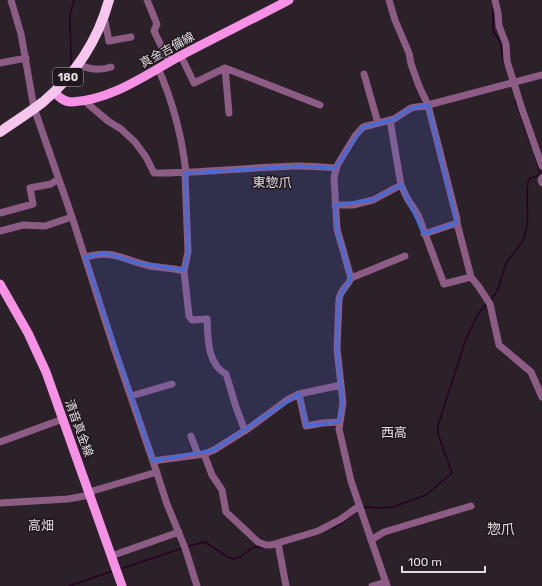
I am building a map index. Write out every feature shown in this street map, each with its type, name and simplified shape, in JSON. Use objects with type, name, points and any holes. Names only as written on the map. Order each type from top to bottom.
[{"type":"highway","name":"180","points":[[0,132],[54,92],[70,76],[93,42],[109,0]]},
{"type":"main road","name":"真金吉備線","points":[[54,92],[65,101],[70,102],[87,100],[110,93],[135,82],[169,62],[289,0]]},
{"type":"main road","name":"清音真金線","points":[[0,284],[22,320],[35,346],[63,419],[122,586]]},
{"type":"street","points":[[11,0],[21,34],[34,108],[72,216],[167,504],[179,532],[197,586]]},
{"type":"street","points":[[147,0],[157,24],[154,31],[169,62]]},
{"type":"street","points":[[389,0],[395,20],[409,53],[411,64],[419,86],[428,105],[471,278],[479,286],[490,304],[499,345],[531,372],[542,397]]},
{"type":"street","points":[[495,0],[499,26],[506,44],[507,60],[542,166]]},
{"type":"street","points":[[104,14],[109,41],[132,37]]},
{"type":"street","points":[[181,56],[194,83],[225,68],[320,105]]},
{"type":"street","points":[[0,63],[26,58]]},
{"type":"street","points":[[78,64],[86,68],[95,69],[111,66]]},
{"type":"street","points":[[158,68],[169,94],[183,146],[186,173],[188,252],[184,271],[189,316],[192,320],[207,319],[209,350],[218,366],[226,374],[245,431]]},
{"type":"street","points":[[225,68],[229,113]]},
{"type":"street","points":[[364,74],[378,123]]},
{"type":"street","points":[[352,278],[337,229],[334,177],[336,168],[360,130],[366,126],[390,120],[411,108],[428,105],[542,75]]},
{"type":"street","points":[[87,100],[88,104],[108,121],[121,129],[135,142],[146,157],[154,173],[186,173],[246,168],[300,166],[336,168]]},
{"type":"street","points":[[390,120],[401,185],[418,215],[444,284],[471,278]]},
{"type":"street","points":[[542,178],[542,183]]},
{"type":"street","points":[[0,213],[33,204],[30,188],[51,184],[58,179]]},
{"type":"street","points":[[335,205],[353,205],[373,200],[401,185]]},
{"type":"street","points":[[0,231],[23,226],[45,226],[72,216]]},
{"type":"street","points":[[424,234],[457,223]]},
{"type":"street","points":[[85,256],[95,253],[106,253],[134,262],[184,271]]},
{"type":"street","points":[[372,586],[386,584],[351,481],[339,429],[343,403],[337,349],[339,298],[340,292],[352,278],[405,256]]},
{"type":"street","points":[[131,396],[172,384]]},
{"type":"street","points":[[153,461],[201,455],[214,450],[245,431],[287,400],[299,394],[341,385]]},
{"type":"street","points":[[299,394],[306,426],[339,422]]},
{"type":"street","points":[[0,442],[63,419]]},
{"type":"street","points":[[191,436],[222,490],[226,512],[258,542],[266,545],[278,543],[318,531],[341,520],[359,506]]},
{"type":"street","points":[[0,503],[68,499],[90,494],[157,472]]},
{"type":"street","points":[[371,540],[384,532],[471,506]]},
{"type":"street","points":[[111,556],[179,532]]},
{"type":"street","points":[[278,543],[286,586]]},
{"type":"highlighted area","points":[[428,105],[457,223],[424,234],[401,185],[373,200],[335,205],[337,229],[351,278],[339,299],[337,349],[343,403],[339,422],[306,426],[299,394],[214,450],[153,461],[85,257],[106,253],[134,262],[184,270],[188,252],[185,173],[300,166],[335,168],[363,127],[394,119],[411,108]]},
{"type":"waterway","points":[[71,64],[70,15],[74,0]]},
{"type":"waterway","points":[[493,8],[493,31],[500,41],[504,64]]},
{"type":"waterway","points":[[515,100],[531,145]]},
{"type":"waterway","points":[[490,301],[496,293],[506,264],[524,238],[528,218],[528,182],[529,179],[539,175],[540,173],[535,156]]},
{"type":"waterway","points":[[362,508],[393,507],[426,495],[452,473],[438,434],[438,425],[466,339],[478,314],[487,303]]},
{"type":"waterway","points":[[332,528],[342,523],[352,515]]},
{"type":"waterway","points":[[186,547],[205,542],[228,557],[234,559],[240,557],[254,547],[270,548]]},
{"type":"waterway","points":[[120,569],[183,548]]},
{"type":"waterway","points":[[69,586],[113,571]]},
{"type":"district","name":"東惣爪","points":[[272,182]]},
{"type":"district","name":"西高","points":[[394,432]]},
{"type":"district","name":"高畑","points":[[41,525]]},
{"type":"district","name":"惣爪","points":[[501,529]]}]
